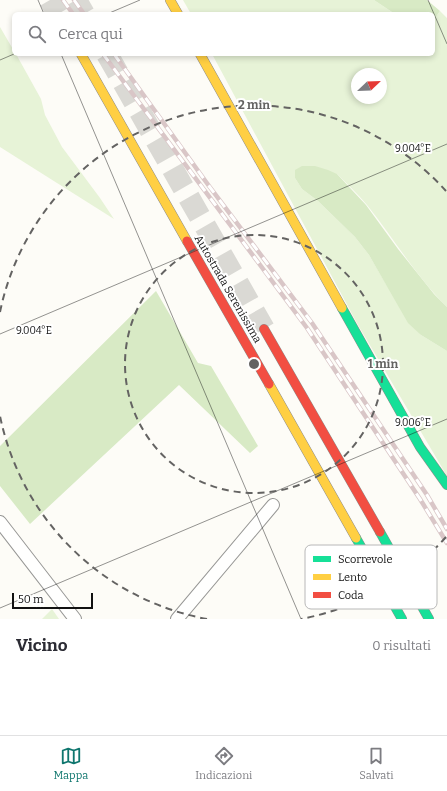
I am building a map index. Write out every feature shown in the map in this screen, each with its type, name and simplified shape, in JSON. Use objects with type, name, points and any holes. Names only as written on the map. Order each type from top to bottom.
[{"type":"main road","points":[[170,0],[177,12]]},
{"type":"main road","name":"Autostrada Serenissima","points":[[82,56],[360,545]]},
{"type":"main road","points":[[201,56],[420,446],[447,485]]},
{"type":"main road","name":"Autostrada Serenissima","points":[[264,329],[387,545]]},
{"type":"main road","name":"Autostrada Serenissima","points":[[396,609],[402,619]]},
{"type":"main road","name":"Autostrada Serenissima","points":[[423,609],[429,619]]},
{"type":"street","points":[[177,619],[273,505]]},
{"type":"street","points":[[0,522],[75,619]]},
{"type":"green space","points":[[183,0],[374,0],[392,12],[190,12]]},
{"type":"green space","points":[[374,0],[427,0],[440,11],[435,18],[435,12],[392,12]]},
{"type":"green space","points":[[440,11],[447,18],[447,307],[425,283],[367,205],[337,174],[295,170],[295,178],[302,189],[318,201],[355,237],[369,255],[386,284],[421,335],[447,351],[447,476],[358,325],[213,56],[435,56],[435,18]]},
{"type":"green space","points":[[0,27],[12,48],[12,56],[17,56],[41,99],[45,115],[62,147],[114,219],[0,147]]},
{"type":"green space","points":[[302,166],[315,166],[337,174],[366,205],[398,249],[434,294],[447,307],[447,351],[421,335],[408,323],[369,255],[355,237],[318,201],[302,189],[295,178],[295,170]]},
{"type":"green space","points":[[156,291],[198,363],[211,366],[258,446],[250,453],[179,385],[30,524],[0,486],[0,446]]},
{"type":"green space","points":[[52,609],[59,619],[42,619]]},
{"type":"tunnel","points":[[50,0],[57,12]]},
{"type":"tunnel","points":[[76,0],[83,12]]},
{"type":"tunnel","points":[[108,56],[264,329]]},
{"type":"railway","points":[[63,0],[72,12]]},
{"type":"railway","points":[[74,0],[83,12]]},
{"type":"railway","points":[[104,56],[307,328],[420,499],[447,543]]},
{"type":"railway","points":[[115,56],[209,186],[312,323],[427,495],[447,529]]},
{"type":"traffic: fast","points":[[342,308],[420,447],[447,485]]},
{"type":"traffic: fast","points":[[380,532],[387,545]]},
{"type":"traffic: fast","points":[[356,538],[360,545]]},
{"type":"traffic: fast","points":[[396,609],[402,619]]},
{"type":"traffic: fast","points":[[423,609],[429,619]]},
{"type":"traffic: slow","points":[[170,0],[177,12]]},
{"type":"traffic: slow","points":[[82,56],[187,241]]},
{"type":"traffic: slow","points":[[201,56],[342,308]]},
{"type":"traffic: slow","points":[[269,384],[356,538]]},
{"type":"traffic: jam","points":[[187,241],[269,384]]},
{"type":"traffic: jam","points":[[264,329],[380,532]]}]
